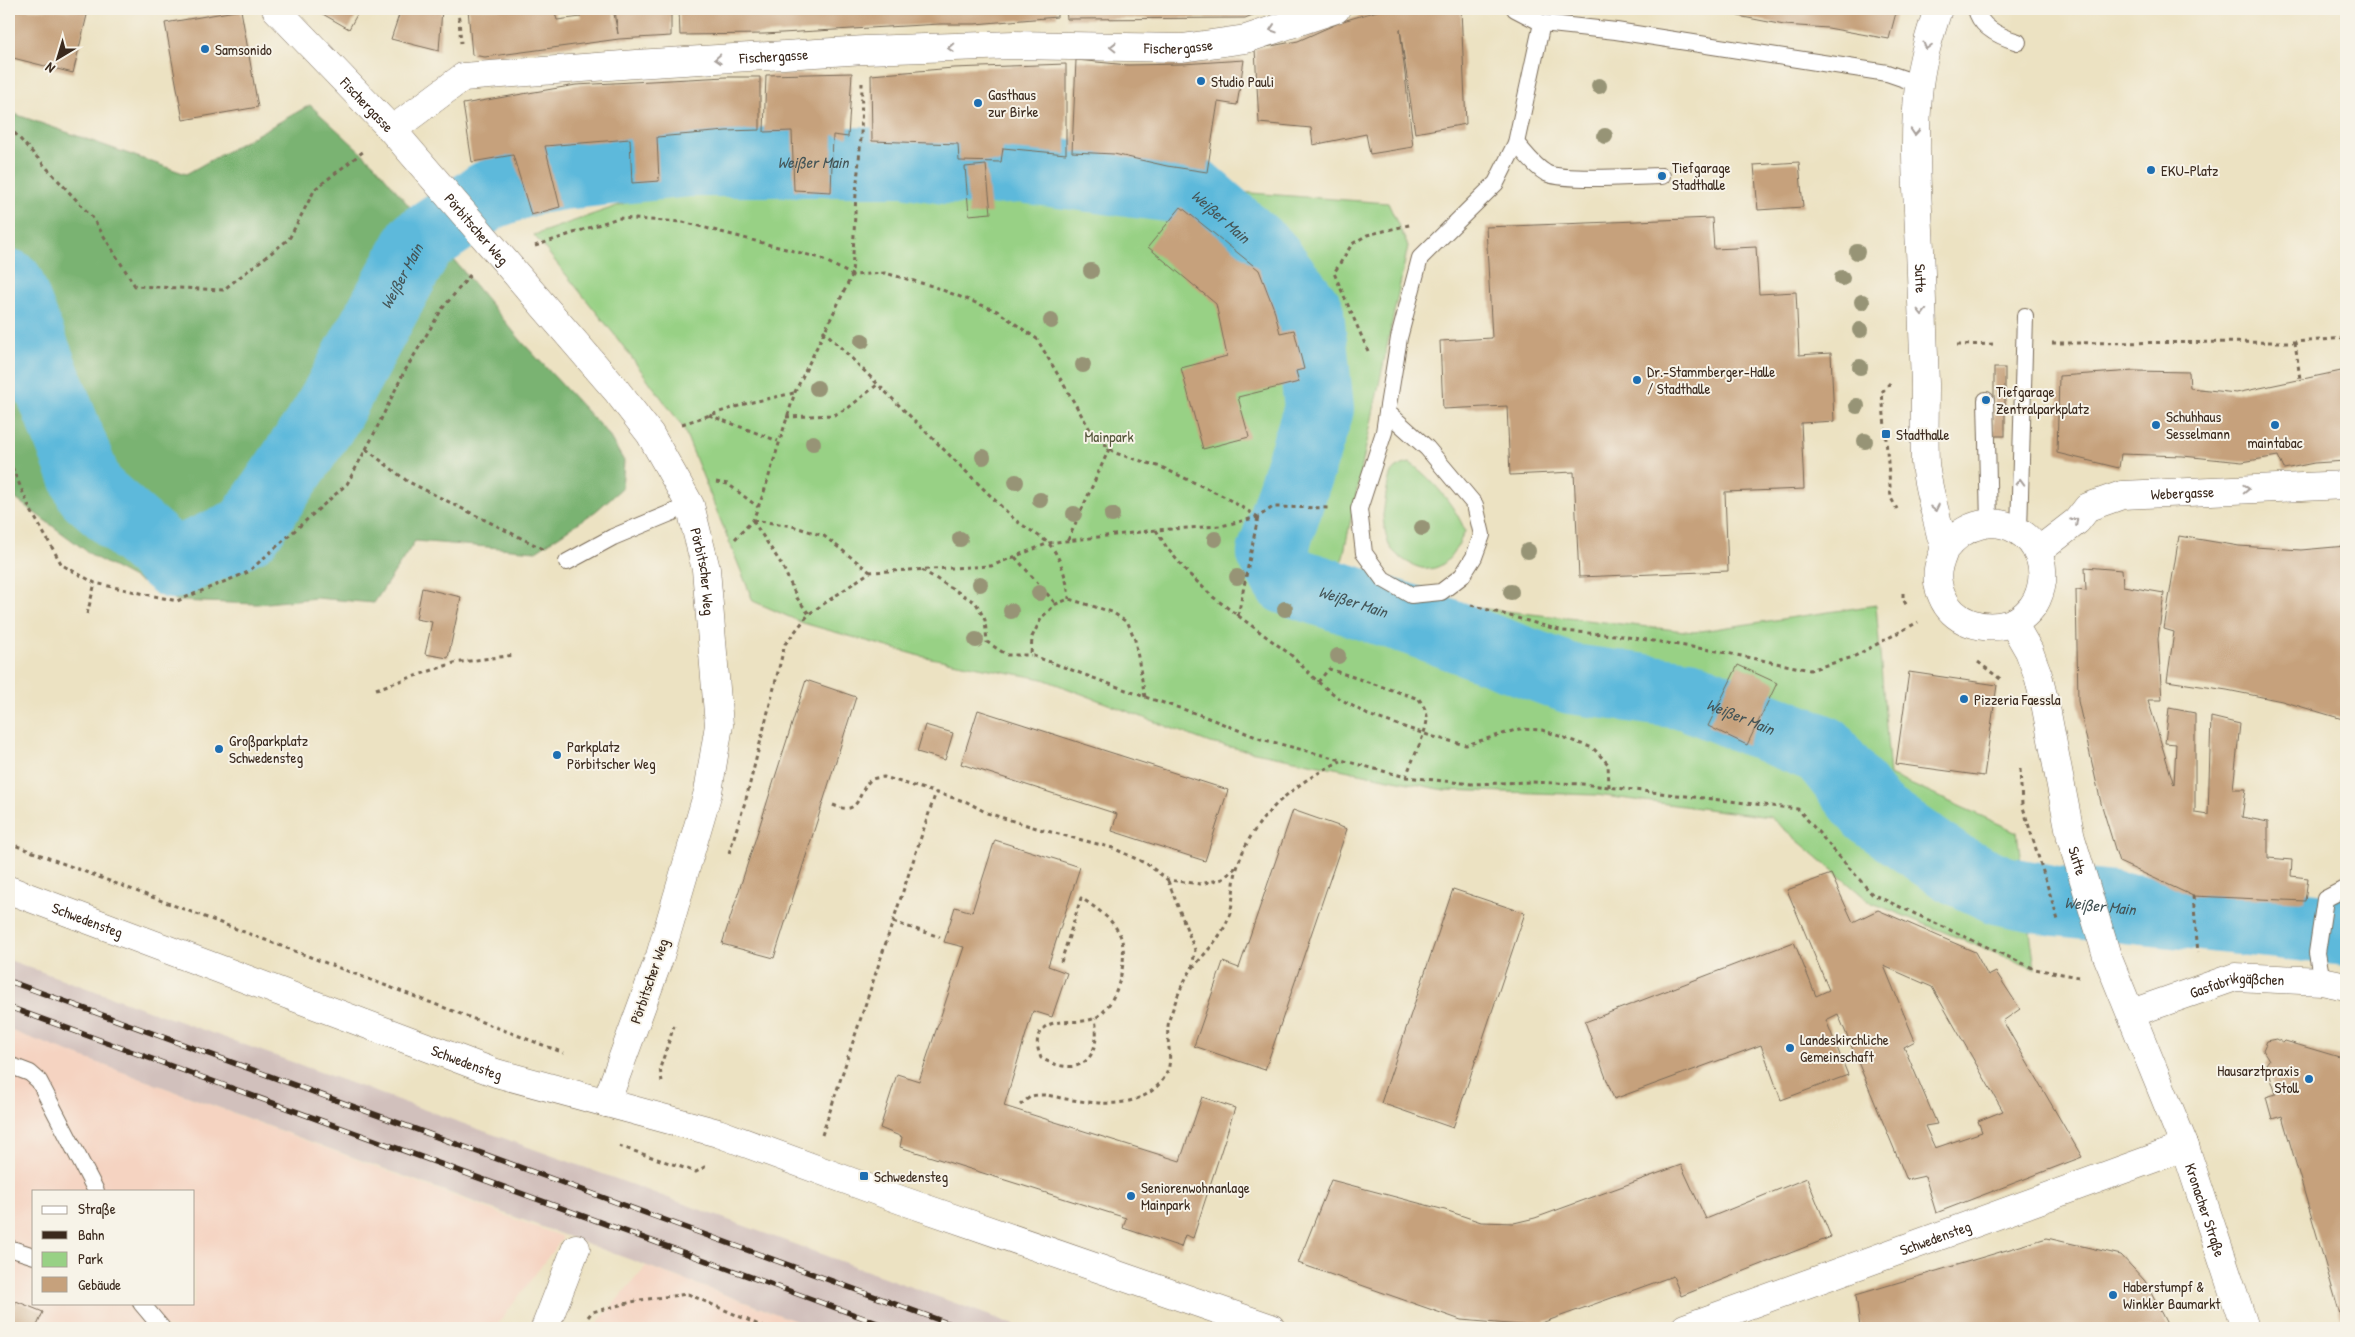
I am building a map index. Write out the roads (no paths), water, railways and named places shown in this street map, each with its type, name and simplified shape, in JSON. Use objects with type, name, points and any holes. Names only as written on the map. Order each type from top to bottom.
[{"type":"street","name":"Fischergasse","points":[[276,9],[392,130],[463,77],[865,50],[1014,45],[1182,48],[1246,38],[1336,9]]},
{"type":"street","name":"Sutte","points":[[1938,9],[1926,48],[1919,84],[1915,140],[1919,204],[1926,466],[1944,550]]},
{"type":"street","name":"Pörbitscher Weg","points":[[392,130],[610,383],[650,434],[690,506],[706,569],[719,725],[706,801],[660,956],[606,1103]]},
{"type":"street","name":"Webergasse","points":[[2037,552],[2077,521],[2088,507],[2122,495],[2346,486]]},
{"type":"street","name":"Sutte","points":[[1977,524],[2005,525],[2018,531],[2029,540],[2037,552],[2042,568],[2042,584],[2036,600],[2026,613],[2012,623],[1997,627],[1980,627],[1965,621],[1952,611],[1942,598],[1938,582],[1938,565],[1944,550],[1952,538],[1977,524]]},
{"type":"street","name":"Sutte","points":[[2012,623],[2029,650],[2038,675],[2071,838],[2107,956],[2132,1013],[2185,1148]]},
{"type":"street","name":"Schwedensteg","points":[[9,890],[496,1072],[718,1133],[811,1168],[1271,1328]]},
{"type":"street","name":"Gasfabrikgäßchen","points":[[2132,1013],[2235,977],[2334,983]]},
{"type":"street","name":"Schwedensteg","points":[[1685,1328],[2185,1148]]},
{"type":"street","name":"Kronacher Straße","points":[[2185,1148],[2245,1328]]},
{"type":"street","points":[[545,1328],[576,1248]]},
{"type":"lane","points":[[1515,9],[1542,23],[1616,31],[1887,73],[1919,84]]},
{"type":"lane","points":[[1976,9],[1977,16],[1999,36],[2018,42]]},
{"type":"lane","points":[[1387,412],[1427,448],[1475,505],[1482,535],[1474,557],[1462,576],[1441,592],[1412,595],[1383,579],[1364,553],[1359,509],[1384,432],[1398,338],[1420,258],[1466,210],[1496,183],[1516,143],[1542,23]]},
{"type":"lane","points":[[1516,143],[1532,162],[1548,174],[1569,177],[1662,176]]},
{"type":"lane","points":[[2018,531],[2025,316]]},
{"type":"lane","points":[[1986,400],[1989,523]]},
{"type":"lane","points":[[567,562],[613,537],[690,506]]},
{"type":"lane","points":[[2334,983],[2317,952],[2324,900],[2346,888]]},
{"type":"lane","points":[[9,1065],[30,1074],[39,1081],[95,1190]]},
{"type":"lane","points":[[9,1248],[32,1255]]},
{"type":"lane","points":[[142,1304],[162,1328]]},
{"type":"waterway","name":"Weißer Main","points":[[9,284],[90,491],[174,564],[248,530],[325,417],[420,242],[489,195],[531,180],[690,162],[904,162],[945,169],[988,170],[1021,168],[1191,190],[1264,254],[1309,312],[1319,409],[1272,553],[1287,580],[1414,621],[1571,679],[1688,695],[1823,750],[1872,812],[1953,868],[2000,890],[2056,901],[2346,931]]},
{"type":"railway","points":[[9,981],[961,1328]]},
{"type":"railway","points":[[9,1007],[891,1328]]},
{"type":"place","name":"Samsonido","points":[[205,49]]},
{"type":"place","name":"Studio Pauli","points":[[1201,81]]},
{"type":"place","name":"Gasthaus zur Birke","points":[[978,103]]},
{"type":"place","name":"EKU-Platz","points":[[2151,170]]},
{"type":"place","name":"Tiefgarage Stadthalle","points":[[1662,176]]},
{"type":"place","name":"Dr.-Stammberger-Halle / Stadthalle","points":[[1637,380]]},
{"type":"place","name":"Tiefgarage Zentralparkplatz","points":[[1986,400]]},
{"type":"place","name":"Schuhhaus Sesselmann","points":[[2156,425]]},
{"type":"place","name":"maintabac","points":[[2275,425]]},
{"type":"place","name":"Stadthalle","points":[[1886,434]]},
{"type":"place","name":"Pizzeria Faessla","points":[[1964,699]]},
{"type":"place","name":"Großparkplatz Schwedensteg","points":[[219,749]]},
{"type":"place","name":"Parkplatz Pörbitscher Weg","points":[[557,755]]},
{"type":"place","name":"Landeskirchliche Gemeinschaft","points":[[1790,1048]]},
{"type":"place","name":"Hausarztpraxis Stoll","points":[[2309,1079]]},
{"type":"place","name":"Schwedensteg","points":[[864,1176]]},
{"type":"place","name":"Seniorenwohnanlage Mainpark","points":[[1131,1196]]},
{"type":"place","name":"Haberstumpf & Winkler Baumarkt","points":[[2113,1295]]},
{"type":"park label","name":"Mainpark","points":[[1109,436]]}]
